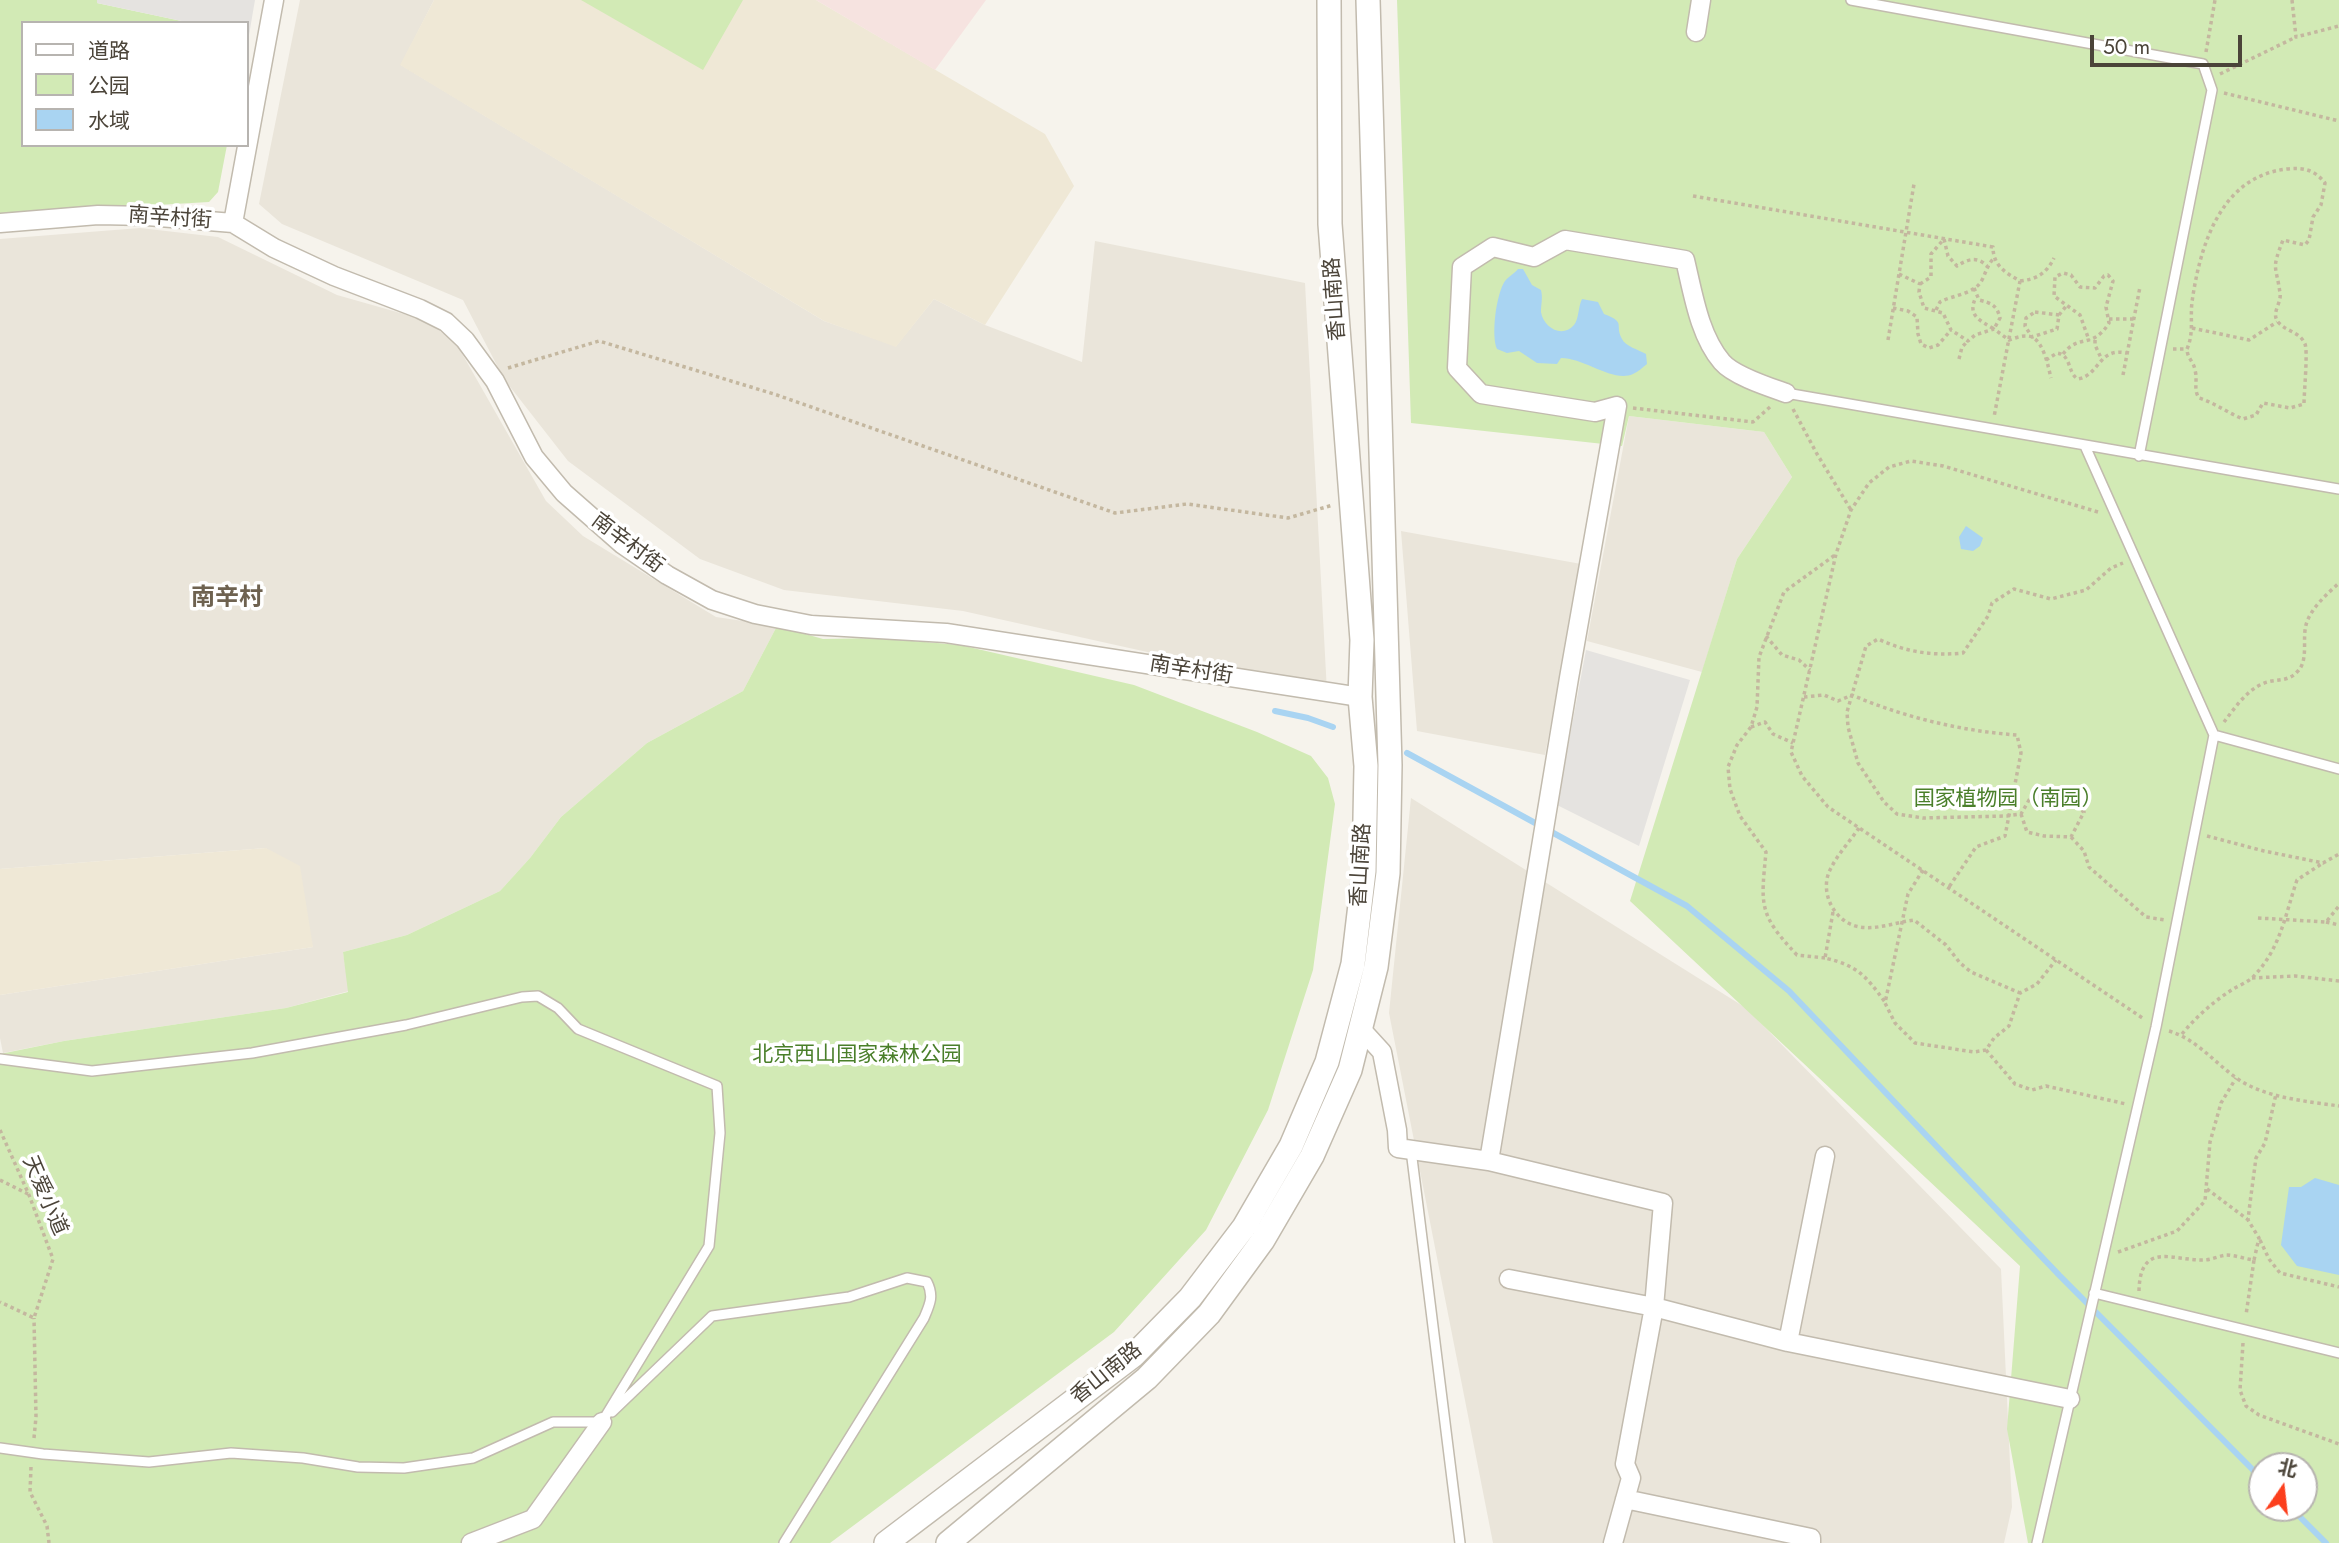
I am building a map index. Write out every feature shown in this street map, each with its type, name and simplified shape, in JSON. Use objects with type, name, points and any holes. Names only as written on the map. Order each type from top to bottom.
[{"type":"street","points":[[248,141],[274,0]]},
{"type":"street","name":"香山南路","points":[[886,1543],[1134,1356],[1190,1298],[1244,1227],[1291,1146],[1327,1062],[1353,964],[1364,871],[1366,766],[1360,697],[1362,640],[1331,224],[1329,0]]},
{"type":"street","name":"香山南路","points":[[948,1543],[1147,1378],[1209,1314],[1263,1240],[1312,1156],[1350,1070],[1376,967],[1388,873],[1390,765],[1368,0]]},
{"type":"street","points":[[1696,32],[1701,0]]},
{"type":"street","points":[[233,223],[247,147]]},
{"type":"street","name":"南辛村街","points":[[0,223],[110,215],[233,223],[274,248],[446,322],[465,340],[489,373],[534,457],[564,493],[622,544],[667,575],[712,600],[755,614],[811,625],[946,634],[1360,697]]},
{"type":"street","points":[[1489,1161],[1617,406],[1595,412],[1481,394],[1457,368],[1462,267],[1493,247],[1534,257],[1565,240],[1685,260],[1701,324],[1723,363],[1756,383],[1786,393]]},
{"type":"street","points":[[1361,1029],[1381,1052],[1397,1130],[1398,1148],[1489,1161],[1663,1203],[1654,1307],[1625,1464],[1631,1478],[1613,1543]]},
{"type":"street","points":[[1788,1342],[1825,1156]]},
{"type":"street","points":[[1509,1279],[1654,1307],[1788,1342],[2070,1399]]},
{"type":"street","points":[[471,1543],[533,1519],[602,1422]]},
{"type":"street","points":[[1625,1499],[1811,1538],[1811,1543]]},
{"type":"lane","points":[[1851,0],[2203,64],[2212,90],[2139,456]]},
{"type":"lane","points":[[1786,393],[2339,489]]},
{"type":"lane","points":[[2037,1543],[2156,1027],[2214,735],[2085,446]]},
{"type":"lane","points":[[2214,735],[2339,769]]},
{"type":"lane","points":[[0,1059],[92,1071],[159,1064],[252,1053],[406,1025],[522,997],[538,996],[558,1008],[578,1029],[717,1086],[720,1133],[709,1246],[602,1422]]},
{"type":"lane","points":[[1411,1150],[1460,1543]]},
{"type":"lane","points":[[0,1448],[149,1462],[231,1453],[303,1458],[358,1467],[404,1468],[473,1458],[552,1422],[602,1422],[712,1316],[849,1297],[907,1278],[927,1282],[931,1291],[931,1302],[924,1318],[783,1543]]},
{"type":"lane","points":[[2094,1293],[2339,1353]]},
{"type":"path","points":[[2203,64],[2216,0]]},
{"type":"path","points":[[2292,0],[2296,37]]},
{"type":"path","points":[[2208,80],[2296,37],[2339,26]]},
{"type":"path","points":[[2212,90],[2339,121]]},
{"type":"path","points":[[2289,168],[2308,169],[2319,175],[2325,183],[2324,192],[2321,205],[2313,217],[2309,240],[2305,245],[2283,240],[2274,268],[2281,295],[2275,309],[2278,322],[2299,335],[2306,346],[2304,404],[2290,408],[2263,404],[2256,415],[2243,419],[2199,398],[2195,391],[2196,368],[2187,356],[2192,328],[2192,304],[2200,262],[2218,214],[2233,194],[2252,178],[2289,168]]},
{"type":"path","points":[[1888,340],[1914,184]]},
{"type":"path","points":[[1693,196],[1993,247],[1993,258],[1981,282],[1974,288],[1940,302],[1937,310]]},
{"type":"path","points":[[1944,239],[1948,256],[1957,266],[1973,259],[1987,266]]},
{"type":"path","points":[[1920,284],[1931,277],[1931,254],[1944,239]]},
{"type":"path","points":[[1993,258],[2004,272],[2020,281],[2034,279],[2047,271],[2054,258]]},
{"type":"path","points":[[2047,271],[2055,277]]},
{"type":"path","points":[[2055,277],[2063,272],[2071,275],[2080,287],[2088,289],[2095,288],[2104,276],[2108,275],[2113,281],[2106,307],[2109,323],[2103,333],[2095,340],[2077,343],[2063,355]]},
{"type":"path","points":[[1899,274],[1920,284]]},
{"type":"path","points":[[2055,277],[2054,296],[2080,315],[2089,340]]},
{"type":"path","points":[[1992,430],[2020,281]]},
{"type":"path","points":[[1920,284],[1919,292],[1924,308]]},
{"type":"path","points":[[2123,375],[2140,287]]},
{"type":"path","points":[[1974,288],[1976,297],[1971,306],[1972,313],[2009,340],[2032,337],[2057,328],[2059,316],[2067,305]]},
{"type":"path","points":[[1959,359],[1962,347],[1968,341],[1975,335],[1994,329],[2000,318],[1998,309],[1976,297]]},
{"type":"path","points":[[1893,308],[1917,317]]},
{"type":"path","points":[[1924,308],[1943,313],[1951,330],[1968,341]]},
{"type":"path","points":[[1924,308],[1917,317],[1921,344],[1929,348],[1938,345],[1951,330]]},
{"type":"path","points":[[2051,378],[2046,360],[2025,326],[2026,318],[2035,312],[2059,316]]},
{"type":"path","points":[[2109,319],[2134,320]]},
{"type":"path","points":[[2192,328],[2249,340],[2278,322]]},
{"type":"path","points":[[2095,340],[2102,360]]},
{"type":"path","points":[[489,373],[599,341],[774,394],[1115,513],[1187,504],[1288,518],[1351,499]]},
{"type":"path","points":[[2161,347],[2187,349]]},
{"type":"path","points":[[2046,360],[2057,353],[2063,355],[2078,380],[2085,378],[2109,354],[2118,351],[2127,353]]},
{"type":"path","points":[[1617,406],[1753,422],[1786,393],[1802,428],[1852,510]]},
{"type":"path","points":[[2118,519],[1944,466],[1911,461],[1889,467],[1869,483],[1852,510],[1836,554],[1791,752],[1801,776],[1828,807],[2156,1027],[2182,1034],[2236,1078],[2254,1088],[2339,1106]]},
{"type":"path","points":[[1836,554],[1784,592],[1759,657],[1757,707],[1751,727],[1737,745],[1728,767],[1730,789],[1740,816],[1766,852],[1762,899],[1768,919],[1797,955],[1847,964],[1867,978],[1895,1023],[1915,1044],[1974,1052],[1986,1050],[1994,1038],[2009,1026],[2020,993],[2037,985],[2056,960]]},
{"type":"path","points":[[2021,814],[1923,818],[1897,814],[1884,802],[1858,763],[1848,727],[1847,712],[1866,646],[1878,639],[1896,648],[1917,653],[1963,653],[1988,616],[1992,603],[2014,590],[2051,599],[2086,590],[2111,568],[2135,558]]},
{"type":"path","points":[[2214,735],[2241,700],[2262,683],[2288,679],[2300,671],[2305,653],[2306,623],[2315,608],[2339,583]]},
{"type":"path","points":[[1766,636],[1782,655],[1799,660],[1810,670]]},
{"type":"path","points":[[1804,697],[1824,695],[1838,701],[1852,695],[1889,711],[1990,733],[2017,735],[2021,753],[2005,836],[1976,847],[1948,888]]},
{"type":"path","points":[[1751,727],[1765,722],[1773,734],[1793,743]]},
{"type":"path","points":[[2071,837],[2084,813],[2065,799],[2044,791],[2029,800],[2021,814],[2026,832],[2071,837],[2084,851],[2090,867],[2146,917],[2177,922]]},
{"type":"path","points":[[1825,958],[1833,912],[1827,889],[1829,870],[1859,828]]},
{"type":"path","points":[[2194,833],[2323,863]]},
{"type":"path","points":[[2182,1034],[2195,1018],[2252,978],[2284,929],[2297,880],[2339,854]]},
{"type":"path","points":[[1885,1003],[1908,894],[1923,870]]},
{"type":"path","points":[[2326,922],[2339,906]]},
{"type":"path","points":[[1833,912],[1844,922],[1860,928],[1914,920],[1946,945],[1971,972],[2020,993]]},
{"type":"path","points":[[2258,918],[2286,918],[2339,925]]},
{"type":"path","points":[[2252,978],[2295,976],[2339,981]]},
{"type":"path","points":[[1986,1050],[2015,1084],[2032,1090],[2046,1086],[2137,1107]]},
{"type":"path","points":[[2102,1258],[2177,1231],[2205,1201],[2210,1142],[2221,1103],[2236,1078]]},
{"type":"path","points":[[2248,1220],[2256,1158],[2265,1143],[2276,1094]]},
{"type":"path","name":"天爱小道","points":[[0,1130],[30,1195],[53,1259],[34,1318],[36,1417],[30,1492],[47,1526],[49,1543]]},
{"type":"path","points":[[0,1180],[30,1195]]},
{"type":"path","points":[[2207,1189],[2248,1220],[2269,1259],[2280,1273],[2339,1287]]},
{"type":"path","points":[[2253,1260],[2259,1238]]},
{"type":"path","points":[[0,1302],[34,1318]]},
{"type":"shaded area","points":[[97,0],[255,0],[249,35],[248,21],[182,21],[97,3]]},
{"type":"shaded area","points":[[300,0],[434,0],[401,65],[824,321],[896,346],[934,299],[985,325],[1082,362],[1095,241],[1305,283],[1327,692],[963,611],[784,590],[700,559],[568,461],[504,379],[463,300],[282,224],[259,204]]},
{"type":"shaded area","points":[[434,0],[816,0],[1045,134],[1074,186],[985,325],[934,299],[896,347],[824,321],[400,65]]},
{"type":"shaded area","points":[[816,0],[986,0],[935,70]]},
{"type":"shaded area","points":[[140,228],[218,237],[337,295],[425,320],[456,343],[546,501],[583,536],[716,617],[777,626],[743,691],[647,743],[561,817],[530,858],[500,891],[407,935],[343,952],[349,991],[286,1008],[64,1041],[3,1053],[0,1038],[0,995],[313,947],[266,848],[0,869],[0,239]]},
{"type":"shaded area","points":[[1629,416],[1764,432],[1792,477],[1737,559],[1702,672],[1587,641]]},
{"type":"shaded area","points":[[1401,531],[1581,564],[1545,755],[1417,731]]},
{"type":"shaded area","points":[[1586,650],[1690,680],[1639,846],[1557,805]]},
{"type":"shaded area","points":[[1411,798],[1746,1008],[2001,1269],[2012,1507],[2004,1543],[1493,1543],[1389,1013]]},
{"type":"shaded area","points":[[266,848],[300,866],[313,947],[0,995],[0,869]]},
{"type":"green space","points":[[0,0],[97,0],[97,3],[182,21],[21,21],[21,147],[227,147],[218,192],[209,202],[0,214]]},
{"type":"green space","points":[[581,0],[743,0],[703,70]]},
{"type":"green space","name":"国家植物园（南园）","points":[[1397,0],[2339,0],[2339,1543],[2028,1543],[2007,1429],[2020,1266],[1630,901],[1737,559],[1792,477],[1764,432],[1629,416],[1622,446],[1411,423]]},
{"type":"green space","name":"北京西山国家森林公园","points":[[777,626],[823,639],[878,638],[960,645],[1134,685],[1257,732],[1311,756],[1328,778],[1335,804],[1313,970],[1268,1110],[1206,1230],[1114,1332],[830,1543],[0,1543],[0,1054],[64,1041],[286,1008],[348,992],[343,952],[407,935],[500,891],[530,858],[561,817],[647,743],[743,691]]},
{"type":"water","points":[[1518,269],[1523,269],[1532,285],[1541,290],[1542,317],[1549,326],[1559,331],[1569,329],[1576,322],[1582,299],[1598,302],[1604,314],[1618,322],[1624,341],[1646,354],[1647,364],[1639,371],[1625,376],[1608,373],[1570,359],[1561,358],[1557,364],[1537,363],[1519,351],[1507,353],[1497,349],[1495,325],[1499,295],[1505,281]]},
{"type":"water","points":[[1966,526],[1983,538],[1980,546],[1973,551],[1961,549],[1959,537]]},
{"type":"water","points":[[2315,1178],[2339,1185],[2339,1275],[2297,1266],[2281,1245],[2289,1187],[2301,1187]]},
{"type":"waterway","points":[[1275,711],[1333,727]]},
{"type":"waterway","points":[[1407,753],[1687,906],[1789,991],[2059,1275],[2248,1465]]},
{"type":"waterway","points":[[2305,1522],[2326,1543]]},
{"type":"district","name":"南辛村","points":[[227,599]]}]
